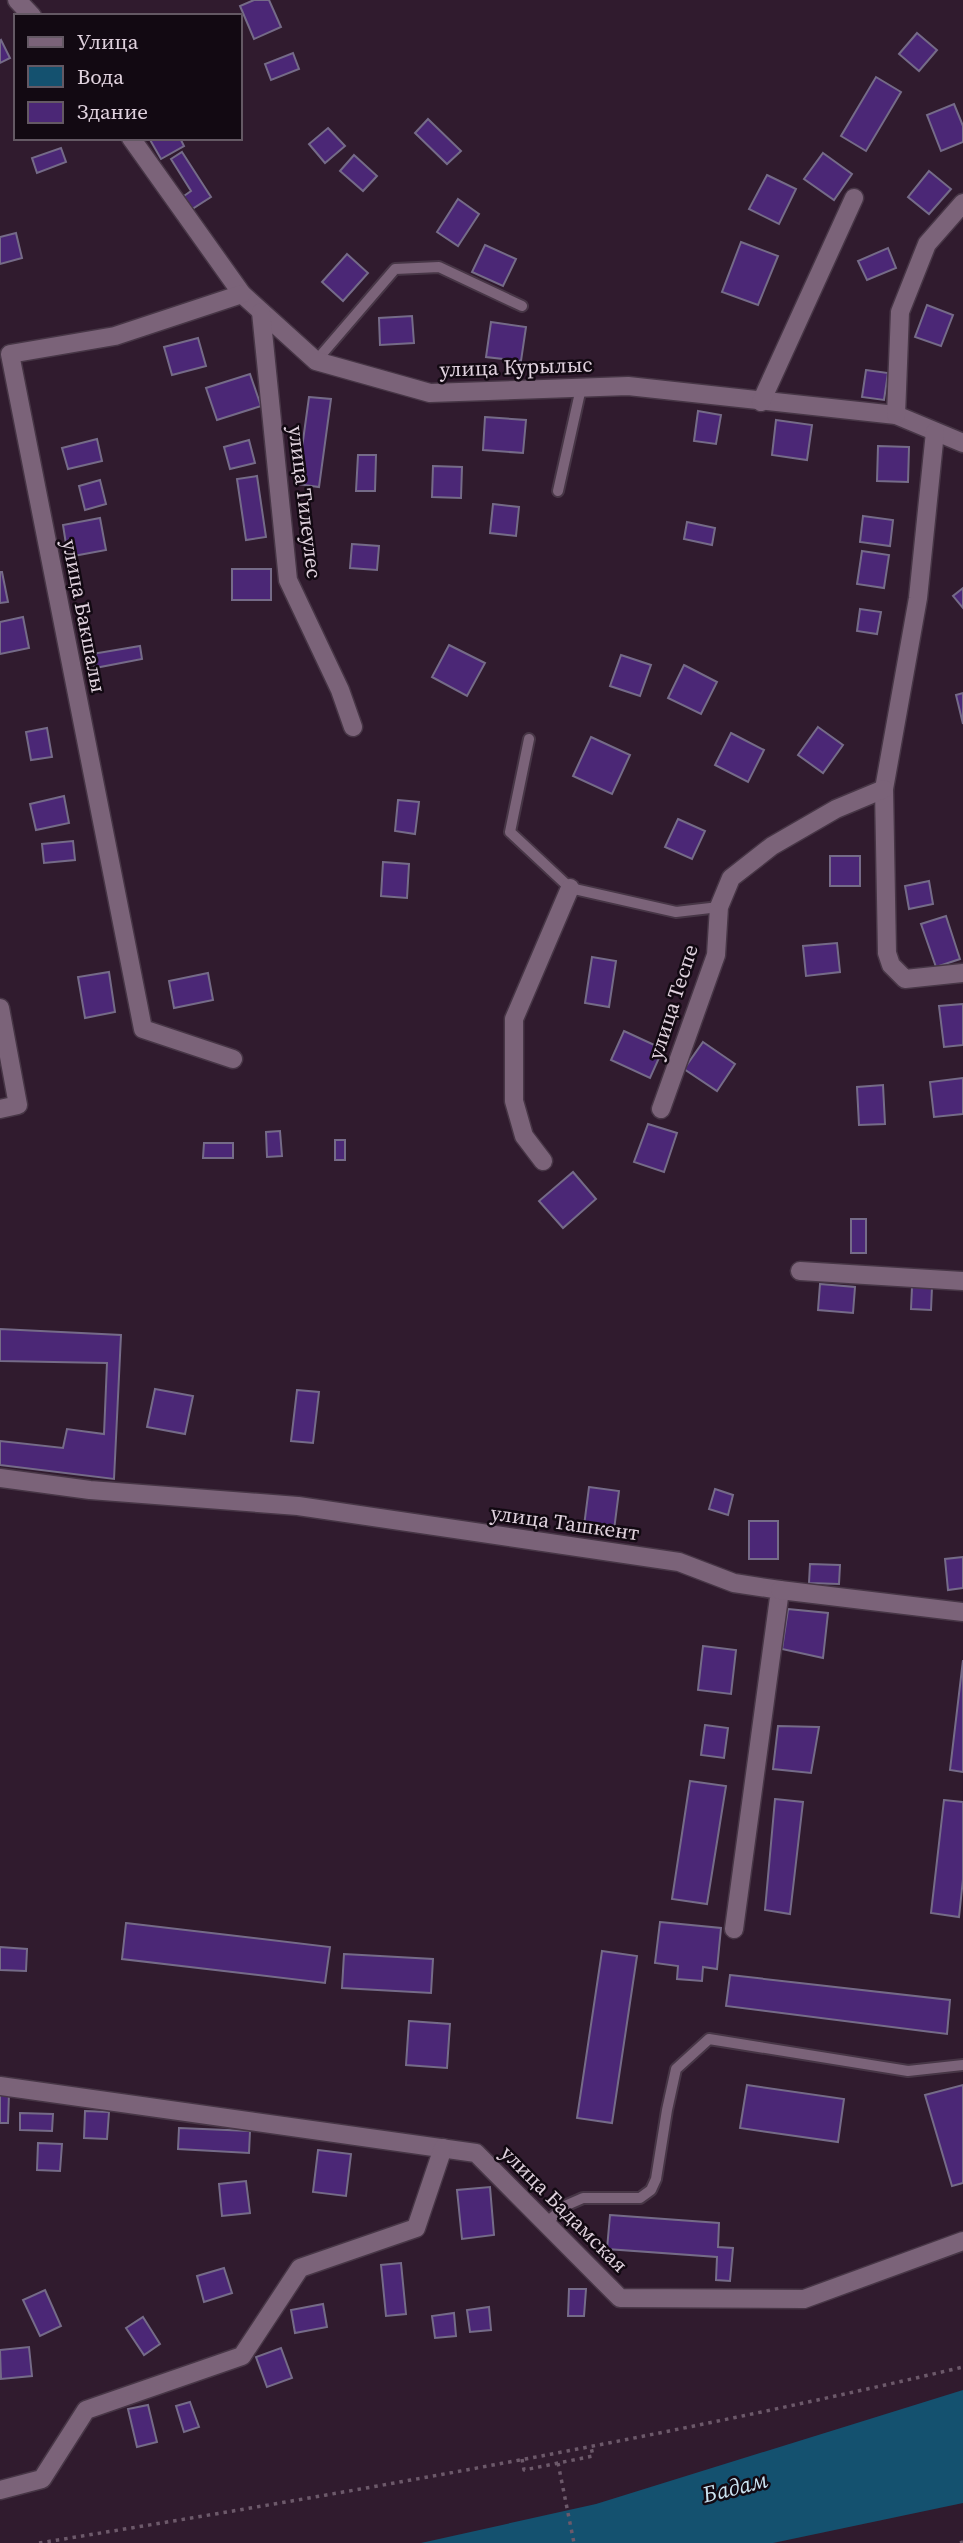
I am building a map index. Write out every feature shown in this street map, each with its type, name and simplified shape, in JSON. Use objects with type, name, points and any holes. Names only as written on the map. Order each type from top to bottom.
[{"type":"street","points":[[17,0],[30,14]]},
{"type":"street","name":"улица Курылыс","points":[[132,140],[242,294],[317,361],[430,393],[628,386],[896,415],[963,443]]},
{"type":"street","points":[[761,402],[854,198]]},
{"type":"street","points":[[896,415],[900,312],[927,244],[963,203]]},
{"type":"street","name":"улица Бакшалы","points":[[233,1059],[143,1029],[10,355],[115,336],[242,294]]},
{"type":"street","name":"улица Тилеулес","points":[[261,312],[288,580],[340,690],[353,727]]},
{"type":"street","points":[[935,432],[918,598],[884,789],[887,953],[891,965],[905,979],[963,973]]},
{"type":"street","name":"улица Теспе","points":[[661,1109],[716,955],[719,907],[731,878],[772,846],[836,809],[884,789]]},
{"type":"street","points":[[543,1161],[524,1136],[514,1101],[514,1019],[570,888]]},
{"type":"street","points":[[0,1008],[18,1105],[0,1109]]},
{"type":"street","points":[[800,1271],[963,1281]]},
{"type":"street","name":"улица Ташкент","points":[[0,1478],[90,1490],[298,1506],[679,1562],[734,1583],[963,1612]]},
{"type":"street","points":[[734,1929],[780,1590]]},
{"type":"street","name":"улица Бадамская","points":[[0,2085],[476,2153],[620,2298],[804,2300],[963,2241]]},
{"type":"street","points":[[0,2490],[42,2479],[86,2410],[242,2356],[300,2268],[416,2228],[443,2148]]},
{"type":"lane","points":[[317,361],[395,270],[439,267],[522,306]]},
{"type":"lane","points":[[558,491],[581,387]]},
{"type":"lane","points":[[529,739],[510,832],[570,888],[676,912],[719,907]]},
{"type":"lane","points":[[547,2222],[567,2205],[583,2198],[640,2198],[651,2190],[656,2179],[676,2069],[709,2039],[908,2071],[963,2065]]},
{"type":"path","points":[[39,2543],[591,2447],[963,2367]]},
{"type":"path","points":[[522,2459],[524,2470],[593,2456],[591,2447]]},
{"type":"path","points":[[558,2463],[573,2543]]},
{"type":"water","name":"Бадам","points":[[963,2390],[963,2503],[773,2543],[421,2543],[596,2504]]},
{"type":"building","points":[[254,0],[269,0],[281,27],[254,39],[240,6]]},
{"type":"building","points":[[917,33],[937,50],[919,71],[899,54]]},
{"type":"building","points":[[0,41],[10,58],[0,63]]},
{"type":"building","points":[[293,53],[299,69],[271,80],[265,64]]},
{"type":"building","points":[[876,77],[901,92],[866,151],[841,136]]},
{"type":"building","points":[[954,104],[963,126],[963,142],[941,151],[927,115]]},
{"type":"building","points":[[428,119],[461,151],[447,164],[415,133]]},
{"type":"building","points":[[328,128],[345,146],[325,163],[309,144]]},
{"type":"building","points":[[150,140],[181,140],[184,146],[161,159]]},
{"type":"building","points":[[61,148],[66,162],[37,173],[32,158]]},
{"type":"building","points":[[182,152],[211,197],[189,211],[181,198],[191,191],[171,159]]},
{"type":"building","points":[[823,153],[852,174],[834,200],[804,179]]},
{"type":"building","points":[[354,155],[377,176],[363,191],[340,171]]},
{"type":"building","points":[[929,171],[951,189],[929,214],[908,197]]},
{"type":"building","points":[[767,175],[796,189],[779,224],[749,209]]},
{"type":"building","points":[[458,199],[479,214],[458,246],[437,232]]},
{"type":"building","points":[[16,233],[22,258],[0,264],[0,237]]},
{"type":"building","points":[[741,242],[778,256],[758,305],[722,292]]},
{"type":"building","points":[[485,245],[516,259],[503,286],[472,272]]},
{"type":"building","points":[[888,248],[896,268],[867,280],[858,261]]},
{"type":"building","points":[[347,254],[368,273],[343,301],[322,282]]},
{"type":"building","points":[[927,305],[953,315],[941,346],[915,337]]},
{"type":"building","points":[[412,316],[414,343],[380,345],[379,318]]},
{"type":"building","points":[[491,322],[526,327],[521,361],[486,357]]},
{"type":"building","points":[[198,338],[206,366],[172,375],[164,347]]},
{"type":"building","points":[[866,370],[888,373],[884,400],[862,397]]},
{"type":"building","points":[[250,374],[261,406],[217,420],[206,388]]},
{"type":"building","points":[[309,397],[331,399],[319,487],[297,484]]},
{"type":"building","points":[[698,411],[721,415],[716,444],[694,441]]},
{"type":"building","points":[[485,417],[526,420],[523,453],[483,450]]},
{"type":"building","points":[[776,420],[812,425],[807,460],[772,455]]},
{"type":"building","points":[[97,439],[102,461],[68,469],[62,448]]},
{"type":"building","points":[[249,440],[255,463],[230,469],[224,447]]},
{"type":"building","points":[[878,446],[909,447],[908,482],[877,481]]},
{"type":"building","points":[[358,455],[376,455],[375,491],[356,491]]},
{"type":"building","points":[[433,466],[462,467],[461,498],[432,497]]},
{"type":"building","points":[[257,476],[266,537],[246,540],[237,479]]},
{"type":"building","points":[[100,480],[106,504],[85,510],[79,486]]},
{"type":"building","points":[[493,504],[519,507],[516,536],[490,533]]},
{"type":"building","points":[[863,516],[893,520],[890,546],[860,542]]},
{"type":"building","points":[[100,518],[106,550],[68,557],[63,525]]},
{"type":"building","points":[[687,522],[715,528],[712,545],[684,539]]},
{"type":"building","points":[[352,544],[379,546],[377,570],[350,568]]},
{"type":"building","points":[[862,551],[889,555],[884,588],[857,584]]},
{"type":"building","points":[[232,569],[271,569],[271,600],[232,600]]},
{"type":"building","points":[[2,572],[8,602],[0,603]]},
{"type":"building","points":[[963,588],[963,608],[953,596]]},
{"type":"building","points":[[860,609],[881,612],[877,634],[857,631]]},
{"type":"building","points":[[23,617],[29,648],[0,654],[0,622]]},
{"type":"building","points":[[449,645],[485,663],[467,696],[432,677]]},
{"type":"building","points":[[140,646],[142,659],[95,668],[92,654]]},
{"type":"building","points":[[621,655],[651,665],[640,696],[610,686]]},
{"type":"building","points":[[684,665],[717,682],[701,714],[668,698]]},
{"type":"building","points":[[963,693],[963,724],[956,695]]},
{"type":"building","points":[[818,727],[843,745],[823,773],[798,755]]},
{"type":"building","points":[[47,728],[52,757],[31,760],[26,732]]},
{"type":"building","points":[[731,733],[764,750],[748,782],[715,765]]},
{"type":"building","points":[[591,737],[630,755],[612,794],[573,776]]},
{"type":"building","points":[[64,796],[69,823],[36,830],[30,804]]},
{"type":"building","points":[[398,800],[419,802],[415,834],[395,831]]},
{"type":"building","points":[[678,819],[705,831],[692,859],[665,847]]},
{"type":"building","points":[[73,841],[75,860],[44,863],[42,844]]},
{"type":"building","points":[[830,856],[860,856],[860,886],[830,886]]},
{"type":"building","points":[[383,862],[409,864],[407,898],[381,896]]},
{"type":"building","points":[[929,881],[933,904],[909,909],[905,886]]},
{"type":"building","points":[[946,916],[960,959],[936,967],[921,924]]},
{"type":"building","points":[[837,943],[840,972],[806,976],[803,946]]},
{"type":"building","points":[[592,957],[616,961],[609,1007],[585,1003]]},
{"type":"building","points":[[109,972],[115,1012],[85,1018],[78,977]]},
{"type":"building","points":[[208,973],[213,1000],[174,1008],[169,981]]},
{"type":"building","points":[[963,1004],[963,1045],[944,1047],[939,1006]]},
{"type":"building","points":[[624,1031],[663,1049],[650,1078],[611,1060]]},
{"type":"building","points":[[703,1042],[735,1064],[717,1091],[684,1069]]},
{"type":"building","points":[[963,1078],[963,1114],[934,1117],[930,1082]]},
{"type":"building","points":[[883,1085],[885,1124],[859,1125],[857,1087]]},
{"type":"building","points":[[648,1124],[677,1133],[664,1172],[634,1162]]},
{"type":"building","points":[[280,1131],[282,1156],[267,1157],[266,1132]]},
{"type":"building","points":[[335,1140],[345,1140],[345,1160],[335,1160]]},
{"type":"building","points":[[204,1143],[233,1143],[233,1158],[203,1158]]},
{"type":"building","points":[[573,1172],[596,1199],[563,1228],[539,1201]]},
{"type":"building","points":[[851,1219],[866,1219],[866,1253],[851,1253]]},
{"type":"building","points":[[820,1284],[855,1287],[853,1313],[818,1310]]},
{"type":"building","points":[[912,1287],[932,1287],[931,1310],[911,1309]]},
{"type":"building","points":[[0,1329],[121,1335],[114,1479],[0,1465],[0,1441],[63,1448],[67,1429],[104,1434],[107,1363],[0,1361]]},
{"type":"building","points":[[155,1389],[193,1396],[185,1434],[147,1427]]},
{"type":"building","points":[[297,1390],[319,1392],[313,1443],[291,1441]]},
{"type":"building","points":[[589,1487],[619,1491],[614,1530],[584,1526]]},
{"type":"building","points":[[715,1489],[733,1495],[728,1515],[709,1509]]},
{"type":"building","points":[[749,1521],[778,1521],[778,1559],[749,1559]]},
{"type":"building","points":[[963,1557],[963,1588],[948,1590],[945,1559]]},
{"type":"building","points":[[810,1564],[840,1565],[839,1584],[809,1583]]},
{"type":"building","points":[[788,1609],[828,1613],[823,1658],[782,1649]]},
{"type":"building","points":[[703,1646],[736,1650],[731,1694],[698,1690]]},
{"type":"building","points":[[963,1660],[963,1772],[950,1770]]},
{"type":"building","points":[[705,1725],[728,1728],[724,1758],[701,1755]]},
{"type":"building","points":[[778,1726],[819,1727],[811,1773],[773,1769]]},
{"type":"building","points":[[690,1781],[726,1786],[707,1904],[672,1899]]},
{"type":"building","points":[[775,1799],[803,1802],[790,1914],[765,1910]]},
{"type":"building","points":[[944,1800],[963,1802],[963,1879],[959,1917],[931,1913]]},
{"type":"building","points":[[660,1922],[721,1928],[717,1969],[703,1967],[702,1981],[677,1979],[678,1966],[655,1963]]},
{"type":"building","points":[[126,1923],[330,1947],[325,1983],[122,1959]]},
{"type":"building","points":[[0,1947],[27,1949],[26,1971],[0,1970]]},
{"type":"building","points":[[602,1951],[637,1956],[612,2123],[577,2118]]},
{"type":"building","points":[[344,1954],[433,1959],[431,1993],[342,1988]]},
{"type":"building","points":[[730,1975],[950,2000],[947,2034],[726,2006]]},
{"type":"building","points":[[409,2021],[450,2024],[447,2068],[406,2065]]},
{"type":"building","points":[[747,2085],[844,2099],[838,2142],[740,2128]]},
{"type":"building","points":[[963,2085],[963,2183],[952,2186],[925,2095]]},
{"type":"building","points":[[0,2093],[9,2093],[8,2123],[0,2123]]},
{"type":"building","points":[[85,2111],[109,2112],[107,2139],[84,2138]]},
{"type":"building","points":[[20,2113],[53,2114],[52,2131],[20,2130]]},
{"type":"building","points":[[179,2128],[250,2131],[249,2153],[178,2149]]},
{"type":"building","points":[[38,2143],[62,2144],[60,2171],[37,2170]]},
{"type":"building","points":[[318,2150],[351,2154],[346,2196],[313,2192]]},
{"type":"building","points":[[246,2181],[250,2213],[222,2216],[219,2184]]},
{"type":"building","points":[[490,2187],[494,2235],[462,2239],[457,2190]]},
{"type":"building","points":[[610,2215],[719,2223],[718,2247],[733,2248],[730,2281],[716,2280],[717,2257],[607,2249]]},
{"type":"building","points":[[401,2263],[406,2314],[386,2316],[381,2265]]},
{"type":"building","points":[[224,2268],[232,2293],[204,2302],[197,2276]]},
{"type":"building","points":[[569,2289],[586,2289],[584,2316],[568,2316]]},
{"type":"building","points":[[45,2290],[61,2326],[40,2336],[23,2300]]},
{"type":"building","points":[[323,2304],[327,2327],[295,2333],[291,2310]]},
{"type":"building","points":[[489,2307],[491,2330],[470,2332],[467,2310]]},
{"type":"building","points":[[454,2313],[456,2336],[435,2338],[432,2316]]},
{"type":"building","points":[[143,2317],[160,2344],[144,2355],[126,2328]]},
{"type":"building","points":[[29,2347],[32,2376],[1,2379],[0,2350]]},
{"type":"building","points":[[281,2348],[292,2378],[267,2387],[256,2357]]},
{"type":"building","points":[[190,2402],[199,2427],[184,2432],[176,2406]]},
{"type":"building","points":[[148,2405],[157,2442],[137,2447],[128,2409]]}]
